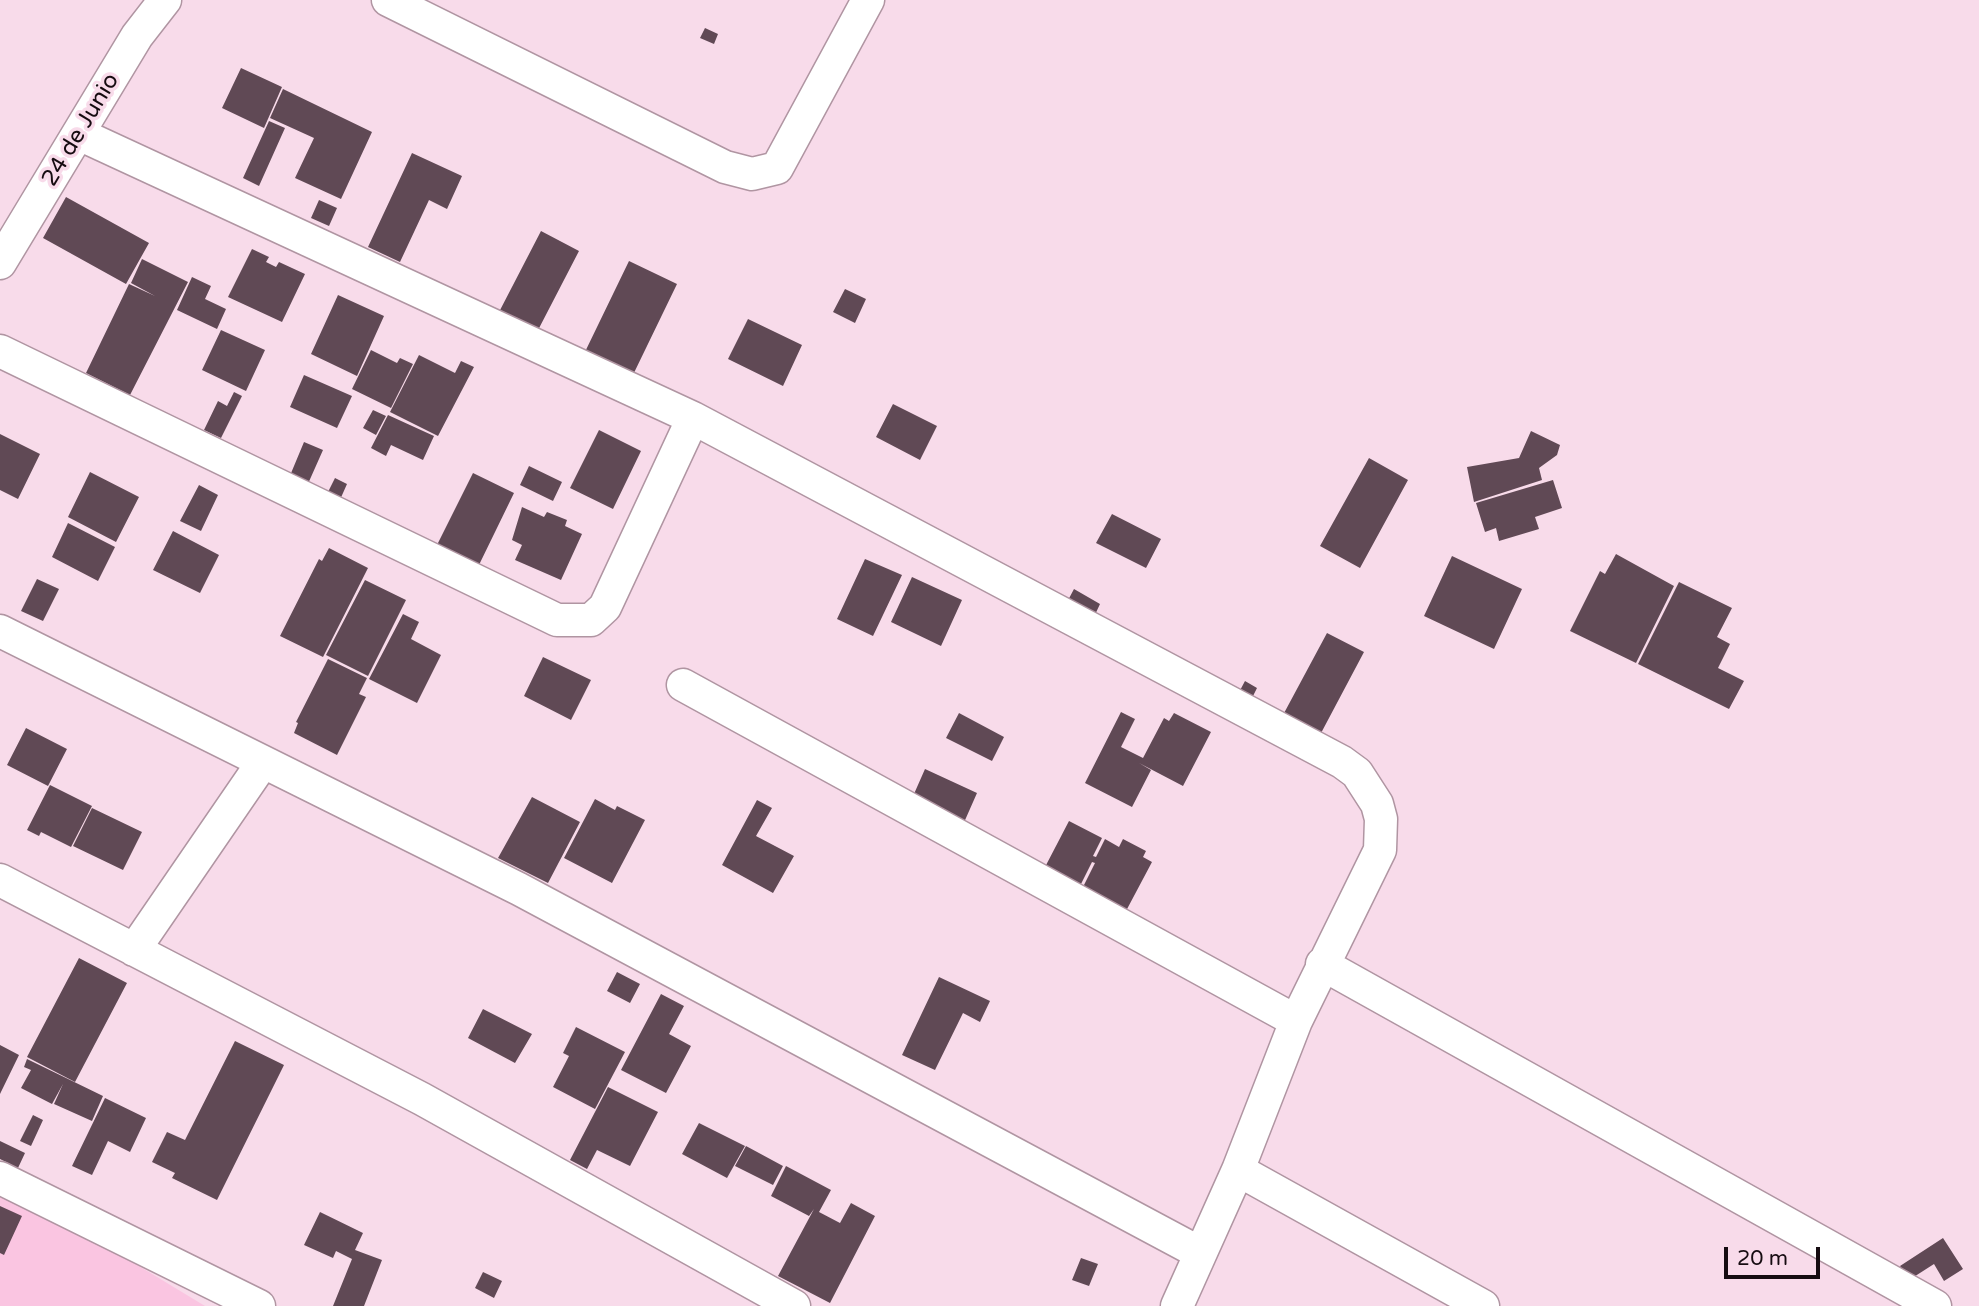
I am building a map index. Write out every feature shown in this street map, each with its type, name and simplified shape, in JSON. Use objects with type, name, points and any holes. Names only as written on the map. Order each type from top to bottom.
[{"type":"street","name":"24 de Junio","points":[[0,263],[137,36],[165,0]]},
{"type":"street","points":[[388,0],[724,167],[752,174],[777,168],[869,0]]},
{"type":"street","points":[[79,134],[693,418],[1342,762],[1357,773],[1377,804],[1381,819],[1380,850],[1296,1021],[1238,1170],[1177,1306]]},
{"type":"street","points":[[0,351],[557,620],[591,620],[605,607],[693,418]]},
{"type":"street","points":[[0,631],[519,890],[1200,1253]]},
{"type":"street","points":[[683,684],[1296,1021]]},
{"type":"street","points":[[134,950],[263,762]]},
{"type":"street","points":[[0,880],[422,1099],[794,1306]]},
{"type":"street","points":[[1322,964],[1935,1306]]},
{"type":"street","points":[[1238,1170],[1483,1306]]},
{"type":"street","points":[[0,1178],[224,1299],[259,1306]]},
{"type":"shaded area","points":[[0,1182],[205,1306],[0,1306]]},
{"type":"building","points":[[705,28],[718,34],[714,44],[700,38]]},
{"type":"building","points":[[241,68],[282,87],[264,128],[222,108]]},
{"type":"building","points":[[283,89],[372,132],[341,199],[295,178],[314,138],[270,118]]},
{"type":"building","points":[[269,121],[285,128],[259,186],[243,178]]},
{"type":"building","points":[[412,153],[462,176],[447,209],[429,200],[400,262],[368,247]]},
{"type":"building","points":[[66,197],[149,243],[126,284],[43,238]]},
{"type":"building","points":[[319,200],[337,208],[329,226],[311,218]]},
{"type":"building","points":[[541,231],[579,251],[536,334],[498,314]]},
{"type":"building","points":[[252,249],[269,257],[266,262],[276,267],[279,262],[305,274],[282,322],[228,297]]},
{"type":"building","points":[[142,259],[188,282],[130,395],[86,373],[129,284],[155,296],[131,283]]},
{"type":"building","points":[[629,261],[677,284],[631,379],[583,356]]},
{"type":"building","points":[[192,277],[211,286],[205,299],[226,309],[217,329],[177,310]]},
{"type":"building","points":[[845,289],[866,299],[855,323],[833,312]]},
{"type":"building","points":[[338,295],[384,316],[357,376],[311,354]]},
{"type":"building","points":[[748,319],[802,345],[783,386],[728,359]]},
{"type":"building","points":[[221,330],[265,350],[246,391],[202,370]]},
{"type":"building","points":[[371,350],[397,363],[400,358],[413,364],[391,408],[352,389]]},
{"type":"building","points":[[419,355],[455,373],[461,361],[474,367],[438,436],[390,412]]},
{"type":"building","points":[[304,375],[352,396],[337,428],[290,407]]},
{"type":"building","points":[[234,392],[242,396],[221,438],[204,430],[218,401],[227,406]]},
{"type":"building","points":[[893,404],[937,426],[920,460],[876,437]]},
{"type":"building","points":[[373,410],[386,416],[376,435],[363,428]]},
{"type":"building","points":[[388,415],[434,436],[423,460],[391,445],[386,456],[371,448]]},
{"type":"building","points":[[599,430],[641,451],[613,509],[570,488]]},
{"type":"building","points":[[1531,431],[1560,445],[1557,455],[1539,468],[1542,480],[1474,502],[1467,467],[1519,458]]},
{"type":"building","points":[[0,434],[40,454],[18,499],[0,490]]},
{"type":"building","points":[[304,442],[323,450],[307,486],[289,478]]},
{"type":"building","points":[[1369,458],[1408,480],[1360,568],[1320,546]]},
{"type":"building","points":[[529,466],[562,482],[553,501],[520,485]]},
{"type":"building","points":[[90,472],[139,497],[116,542],[68,517]]},
{"type":"building","points":[[473,473],[514,493],[477,569],[437,545]]},
{"type":"building","points":[[335,478],[347,484],[339,502],[326,496]]},
{"type":"building","points":[[1553,480],[1562,508],[1535,517],[1539,529],[1499,541],[1496,528],[1485,532],[1476,503]]},
{"type":"building","points":[[199,485],[218,495],[201,531],[180,521]]},
{"type":"building","points":[[522,507],[544,517],[547,512],[567,520],[565,526],[582,534],[561,580],[515,560],[522,545],[512,540]]},
{"type":"building","points":[[1112,514],[1161,539],[1146,568],[1096,543]]},
{"type":"building","points":[[68,523],[115,547],[98,581],[52,557]]},
{"type":"building","points":[[173,531],[219,555],[200,593],[153,570]]},
{"type":"building","points":[[329,548],[368,568],[323,657],[280,636],[319,559],[322,561]]},
{"type":"building","points":[[1616,554],[1674,586],[1636,663],[1570,631],[1600,571],[1605,574]]},
{"type":"building","points":[[1452,556],[1522,589],[1494,649],[1424,616]]},
{"type":"building","points":[[865,559],[902,575],[873,636],[837,619]]},
{"type":"building","points":[[912,577],[962,600],[941,646],[891,622]]},
{"type":"building","points":[[37,579],[59,589],[43,621],[21,611]]},
{"type":"building","points":[[365,580],[406,600],[368,676],[326,655]]},
{"type":"building","points":[[1679,582],[1732,608],[1717,637],[1730,644],[1718,668],[1744,681],[1729,709],[1638,664]]},
{"type":"building","points":[[1074,589],[1100,604],[1093,619],[1066,604]]},
{"type":"building","points":[[403,614],[419,622],[411,639],[441,655],[417,703],[369,679]]},
{"type":"building","points":[[1327,633],[1364,652],[1320,735],[1283,715]]},
{"type":"building","points":[[543,657],[591,680],[571,720],[524,696]]},
{"type":"building","points":[[328,659],[367,678],[359,694],[366,697],[337,755],[294,733],[298,723],[296,722]]},
{"type":"building","points":[[1245,681],[1257,688],[1250,702],[1237,696]]},
{"type":"building","points":[[1121,712],[1135,719],[1121,747],[1143,758],[1164,718],[1169,721],[1174,713],[1211,732],[1183,786],[1139,763],[1151,770],[1132,807],[1085,783]]},
{"type":"building","points":[[959,713],[1004,737],[992,761],[946,738]]},
{"type":"building","points":[[26,728],[67,749],[48,786],[7,765]]},
{"type":"building","points":[[925,769],[977,793],[962,827],[910,803]]},
{"type":"building","points":[[50,785],[92,806],[71,847],[41,832],[39,836],[27,830]]},
{"type":"building","points":[[532,797],[580,822],[548,883],[498,858]]},
{"type":"building","points":[[595,799],[615,810],[617,806],[645,820],[612,883],[564,858]]},
{"type":"building","points":[[757,800],[772,808],[756,836],[794,856],[773,893],[722,865]]},
{"type":"building","points":[[92,808],[142,832],[123,870],[73,846]]},
{"type":"building","points":[[1069,821],[1102,838],[1093,856],[1096,857],[1105,839],[1119,847],[1123,839],[1146,851],[1143,857],[1152,862],[1126,911],[1082,889],[1095,863],[1092,862],[1079,888],[1044,869]]},
{"type":"building","points":[[79,958],[127,983],[75,1082],[27,1057]]},
{"type":"building","points":[[617,972],[640,984],[630,1003],[607,991]]},
{"type":"building","points":[[939,977],[990,1001],[980,1022],[963,1013],[935,1070],[902,1055]]},
{"type":"building","points":[[661,994],[684,1006],[669,1034],[691,1046],[666,1093],[621,1070]]},
{"type":"building","points":[[483,1009],[532,1034],[515,1063],[468,1038]]},
{"type":"building","points":[[576,1027],[625,1052],[595,1109],[553,1087],[569,1056],[563,1053]]},
{"type":"building","points":[[235,1041],[284,1065],[217,1200],[172,1178],[175,1173],[152,1162],[167,1132],[185,1140]]},
{"type":"building","points":[[0,1045],[19,1055],[0,1094]]},
{"type":"building","points":[[27,1059],[103,1096],[92,1121],[54,1104],[63,1084],[52,1104],[21,1088],[31,1070],[24,1067]]},
{"type":"building","points":[[608,1087],[658,1112],[630,1166],[597,1150],[587,1169],[570,1160]]},
{"type":"building","points":[[105,1098],[146,1118],[130,1152],[108,1141],[92,1175],[72,1166]]},
{"type":"building","points":[[33,1115],[43,1120],[31,1146],[20,1141]]},
{"type":"building","points":[[699,1123],[745,1146],[727,1178],[682,1154]]},
{"type":"building","points":[[0,1141],[25,1153],[18,1168],[0,1159]]},
{"type":"building","points":[[746,1146],[783,1166],[773,1185],[735,1166]]},
{"type":"building","points":[[786,1166],[831,1190],[819,1212],[840,1223],[851,1203],[875,1216],[830,1303],[778,1276],[814,1209],[809,1216],[771,1196]]},
{"type":"building","points":[[0,1206],[22,1216],[4,1255],[0,1253]]},
{"type":"building","points":[[320,1212],[363,1233],[355,1250],[382,1260],[364,1306],[333,1306],[352,1259],[336,1251],[333,1258],[304,1245]]},
{"type":"building","points":[[1943,1238],[1963,1269],[1944,1281],[1934,1264],[1909,1280],[1900,1266]]},
{"type":"building","points":[[1081,1258],[1098,1264],[1089,1286],[1072,1280]]},
{"type":"building","points":[[483,1272],[502,1281],[494,1298],[475,1288]]}]
